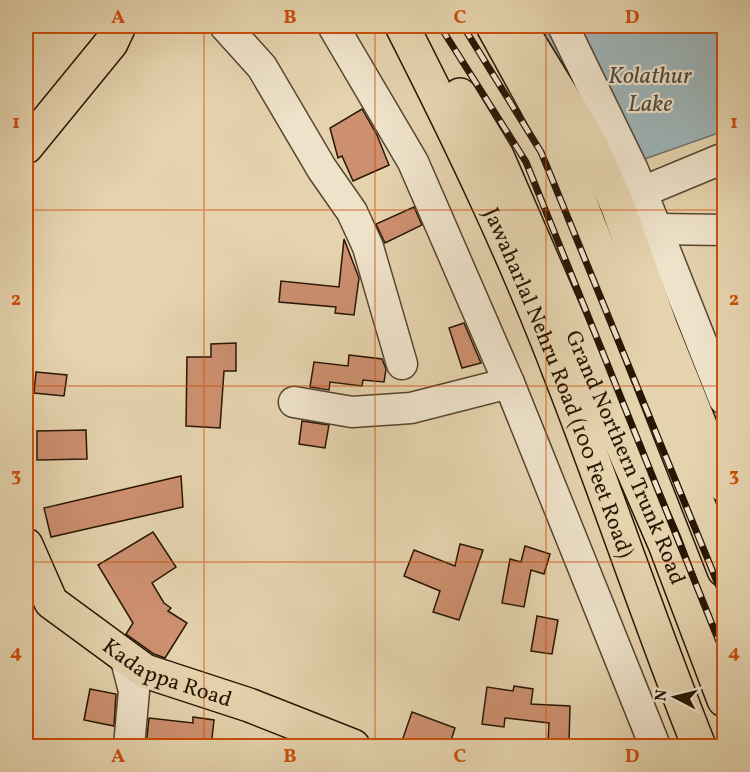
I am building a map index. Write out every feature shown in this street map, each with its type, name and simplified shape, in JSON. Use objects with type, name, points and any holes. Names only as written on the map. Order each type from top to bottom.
[{"type":"main road","name":"Jawaharlal Nehru Road (100 Feet Road)","points":[[402,26],[473,165],[563,380],[656,638],[699,747]]},
{"type":"main road","name":"Grand Northern Trunk Road","points":[[419,26],[497,156],[665,544],[724,700]]},
{"type":"main road","name":"Grand Northern Trunk Road","points":[[493,26],[556,141],[724,570]]},
{"type":"main road","points":[[519,26],[587,137],[618,207],[661,328],[724,485]]},
{"type":"main road","points":[[26,147],[120,31]]},
{"type":"main road","name":"Kadappa Road","points":[[26,545],[51,602],[145,671],[249,705],[353,747]]},
{"type":"street","points":[[225,26],[262,67],[322,169],[352,212],[368,247],[402,364]]},
{"type":"street","points":[[333,26],[413,162],[509,383],[655,747]]},
{"type":"street","points":[[563,26],[575,45],[658,229],[724,399]]},
{"type":"street","points":[[642,192],[724,158]]},
{"type":"street","points":[[658,229],[724,230]]},
{"type":"street","points":[[294,402],[352,412],[411,408],[509,383]]},
{"type":"street","points":[[125,656],[134,691],[129,747]]},
{"type":"water","name":"Kolathur Lake","points":[[538,26],[724,26],[724,131],[622,167]]},
{"type":"building","points":[[362,109],[377,135],[389,165],[353,181],[342,156],[338,158],[330,128]]},
{"type":"building","points":[[414,207],[422,225],[385,243],[376,224]]},
{"type":"building","points":[[344,239],[359,278],[354,315],[335,313],[336,307],[279,302],[281,281],[339,287]]},
{"type":"building","points":[[464,323],[481,363],[462,368],[449,328]]},
{"type":"building","points":[[236,343],[236,371],[224,371],[220,428],[186,426],[187,357],[211,357],[211,344]]},
{"type":"building","points":[[349,355],[382,359],[386,369],[384,382],[363,380],[362,386],[330,382],[329,390],[310,387],[314,362],[348,366]]},
{"type":"building","points":[[36,372],[67,375],[64,396],[34,393]]},
{"type":"building","points":[[302,421],[329,425],[325,448],[299,444]]},
{"type":"building","points":[[86,430],[87,459],[37,460],[37,431]]},
{"type":"building","points":[[181,476],[183,507],[51,537],[44,508]]},
{"type":"building","points":[[153,532],[176,567],[152,583],[164,603],[171,608],[168,611],[187,623],[165,658],[154,654],[126,634],[133,623],[98,565]]},
{"type":"building","points":[[460,544],[483,550],[459,620],[433,612],[440,591],[404,576],[414,550],[455,566]]},
{"type":"building","points":[[525,546],[550,554],[544,574],[531,570],[524,607],[502,603],[510,559],[521,562]]},
{"type":"building","points":[[537,616],[558,620],[552,654],[531,651]]},
{"type":"building","points":[[514,686],[533,689],[531,704],[570,706],[569,744],[548,743],[549,723],[505,718],[504,727],[482,724],[487,687],[513,691]]},
{"type":"building","points":[[90,689],[116,694],[114,726],[84,720]]},
{"type":"building","points":[[412,712],[455,728],[449,747],[416,747],[402,741]]},
{"type":"building","points":[[193,717],[214,720],[211,747],[146,747],[149,718],[193,723]]},
{"type":"railway","points":[[440,26],[526,162],[724,654]]},
{"type":"railway","points":[[463,26],[541,152],[724,599]]}]
